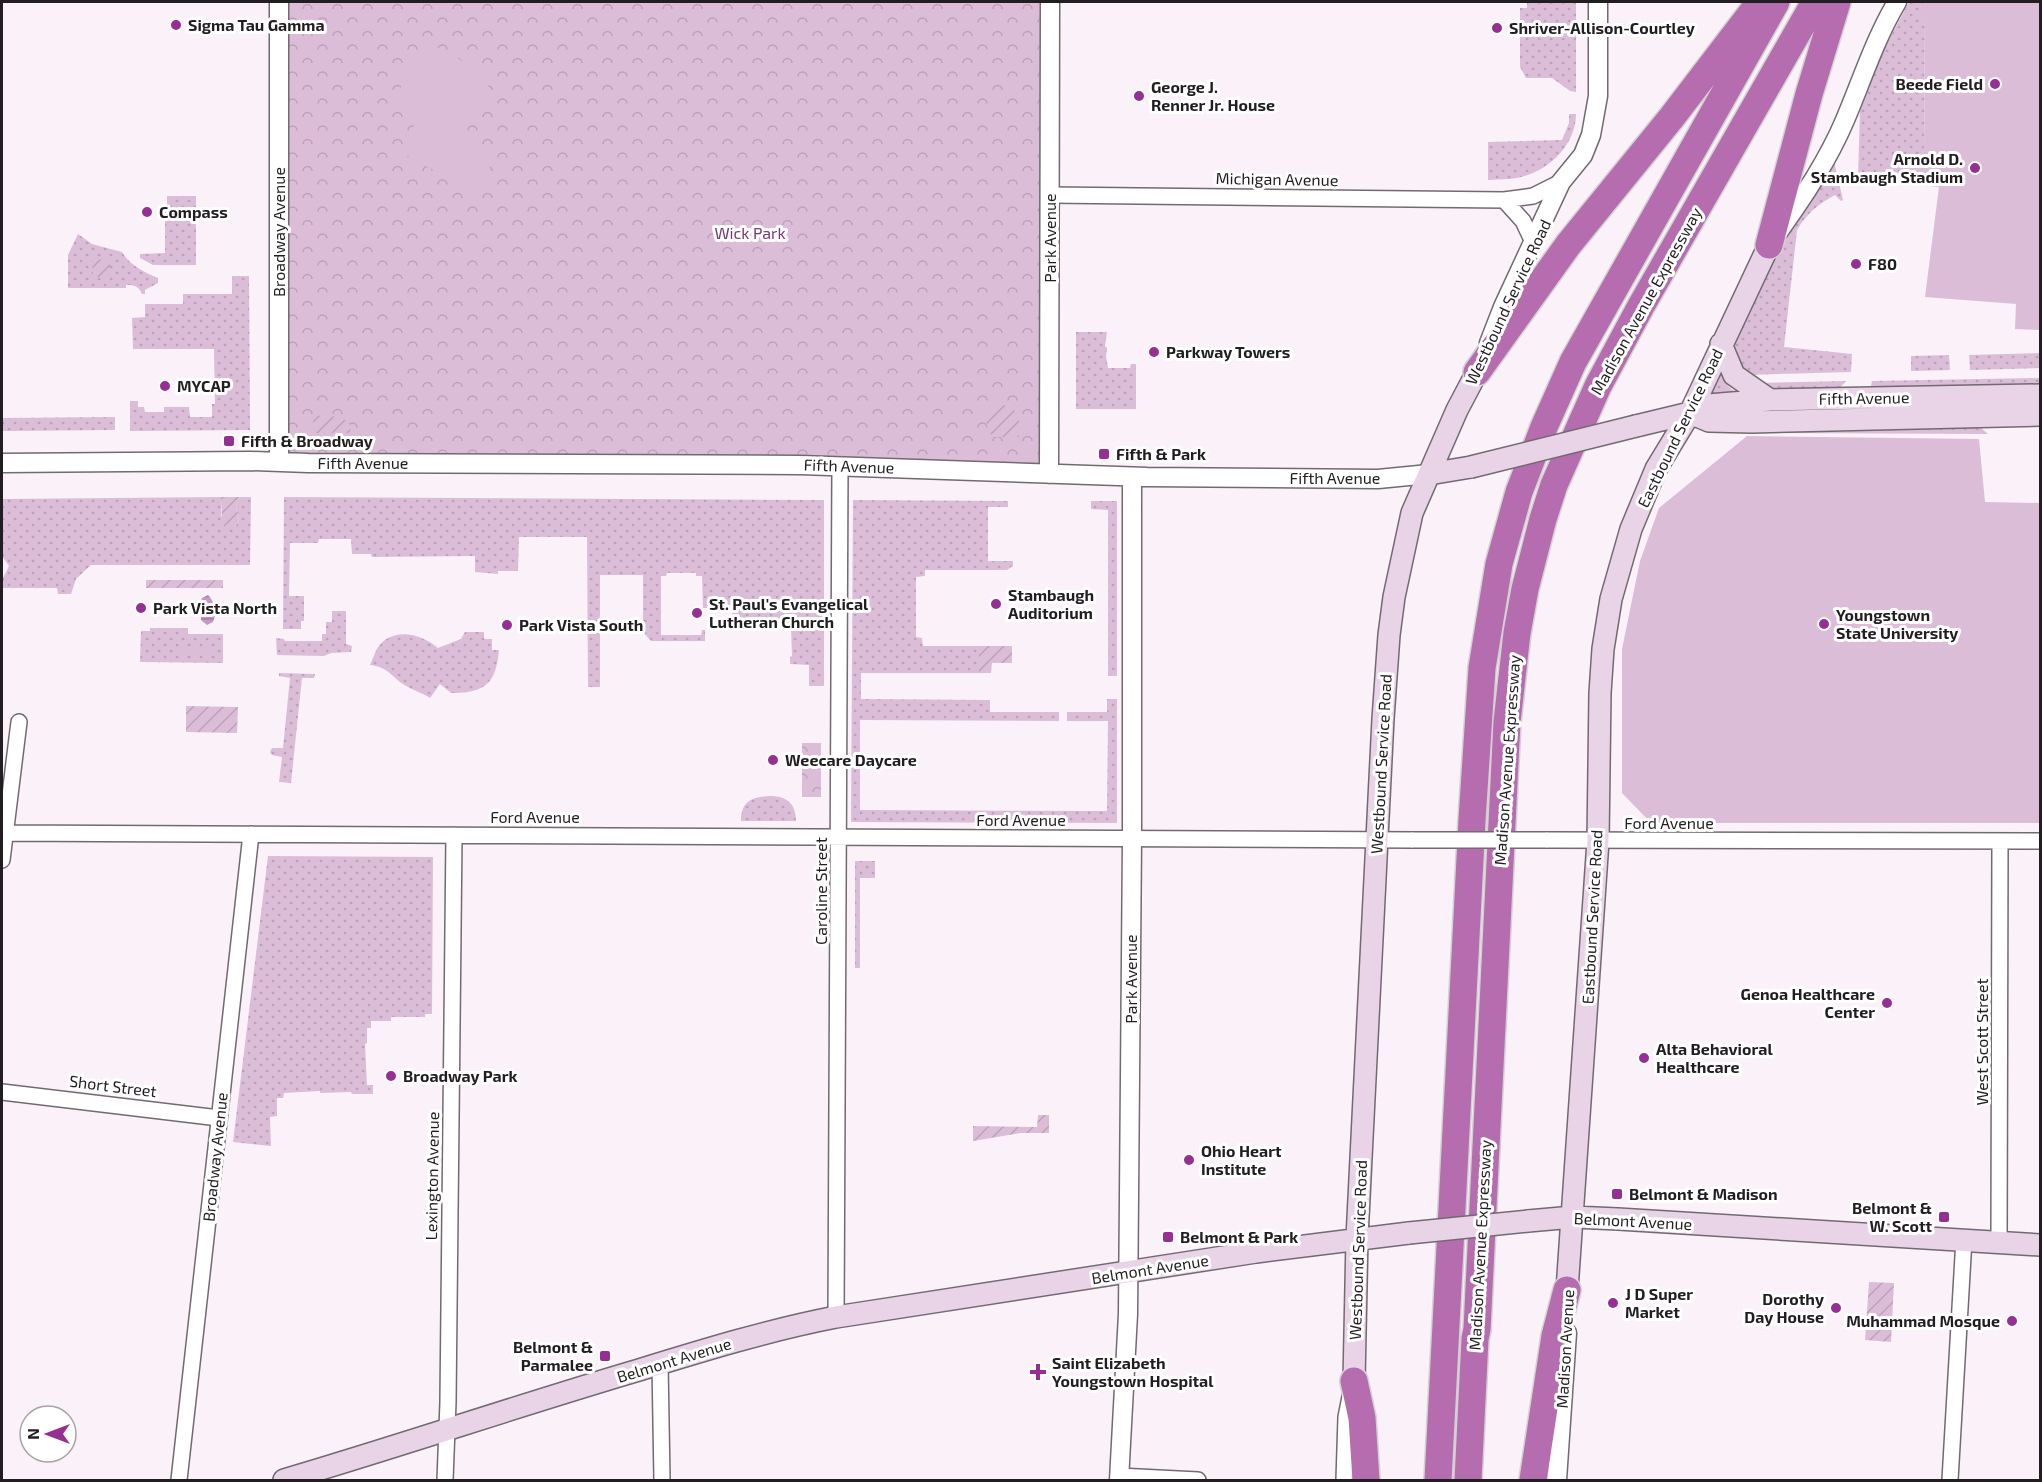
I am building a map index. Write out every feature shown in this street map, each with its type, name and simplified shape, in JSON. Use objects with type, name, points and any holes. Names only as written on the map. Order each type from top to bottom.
[{"type":"highway","points":[[1477,372],[1568,245],[1672,117],[1760,2]]},
{"type":"highway","name":"Madison Avenue Expressway","points":[[1438,1480],[1478,726],[1482,668],[1499,564],[1519,492],[1544,427],[1573,362],[1776,2]]},
{"type":"highway","name":"Madison Avenue Expressway","points":[[1468,1480],[1475,1339],[1478,1329],[1507,722],[1517,633],[1527,580],[1554,485],[1598,386],[1641,306],[1815,2]]},
{"type":"highway","points":[[1769,245],[1809,94],[1837,2]]},
{"type":"highway","points":[[1533,1480],[1555,1336],[1567,1290]]},
{"type":"highway","points":[[1354,1381],[1362,1418],[1366,1480]]},
{"type":"main road","name":"Eastbound Service Road","points":[[1573,1217],[1598,841],[1600,693],[1603,649],[1611,599],[1631,529],[1656,469],[1690,413],[1769,245]]},
{"type":"main road","points":[[1722,344],[1734,375],[1770,400]]},
{"type":"main road","name":"Westbound Service Road","points":[[1354,1381],[1357,1238],[1389,635],[1394,597],[1412,513],[1456,410],[1477,372]]},
{"type":"main road","name":"Fifth Avenue","points":[[1429,474],[1471,467],[1690,413],[1708,405],[1770,400],[2040,395]]},
{"type":"main road","name":"Fifth Avenue","points":[[1690,413],[1709,421],[1752,422],[2040,415]]},
{"type":"main road","name":"Belmont Avenue","points":[[284,1480],[447,1431],[570,1390],[781,1328],[836,1317],[1357,1238],[1573,1217],[2040,1245]]},
{"type":"main road","name":"Madison Avenue","points":[[1567,1290],[1573,1217]]},
{"type":"street","name":"Broadway Avenue","points":[[279,2],[279,462]]},
{"type":"street","name":"Park Avenue","points":[[1049,474],[1050,2]]},
{"type":"street","points":[[1561,182],[1583,154],[1595,122],[1598,96],[1598,2]]},
{"type":"street","name":"Eastbound Service Road","points":[[1769,245],[1809,188],[1830,152],[1873,48],[1896,2]]},
{"type":"street","name":"Michigan Avenue","points":[[1050,195],[1504,200],[1533,196],[1561,182]]},
{"type":"street","name":"Westbound Service Road","points":[[1477,372],[1503,307],[1561,182]]},
{"type":"street","points":[[1504,200],[1522,221],[1533,242]]},
{"type":"street","name":"Fifth Avenue","points":[[2,463],[279,462],[840,466],[1132,477],[1378,479],[1429,474]]},
{"type":"street","name":"Caroline Street","points":[[836,1317],[840,466]]},
{"type":"street","name":"Park Avenue","points":[[1119,1478],[1128,1314],[1132,477]]},
{"type":"street","points":[[2,860],[3,833],[19,722]]},
{"type":"street","name":"Ford Avenue","points":[[3,833],[2040,841]]},
{"type":"street","name":"Broadway Avenue","points":[[180,1480],[251,834]]},
{"type":"street","name":"Lexington Avenue","points":[[445,1480],[454,835]]},
{"type":"street","name":"West Scott Street","points":[[1999,1242],[2000,841]]},
{"type":"street","name":"Short Street","points":[[2,1092],[219,1118]]},
{"type":"street","points":[[1950,1480],[1964,1239]]},
{"type":"street","name":"Madison Avenue","points":[[1557,1480],[1567,1340],[1567,1290]]},
{"type":"street","points":[[660,1364],[663,1480]]},
{"type":"street","points":[[1344,1480],[1346,1417],[1354,1381]]},
{"type":"street","points":[[1119,1478],[1198,1480]]},
{"type":"green space","name":"Wick Park","points":[[279,2],[1050,2],[1049,474],[279,462]]},
{"type":"green space","points":[[1527,2],[1576,2],[1576,92],[1570,91],[1552,78],[1526,78],[1520,67],[1520,36],[1514,35],[1514,20],[1520,20],[1520,8],[1527,8]]},
{"type":"green space","points":[[1909,2],[1924,2],[1916,17],[1925,17],[1924,151],[1912,163],[1904,183],[1858,177],[1860,111],[1883,51]]},
{"type":"green space","name":"Arnold D. Stambaugh Stadium","points":[[1924,2],[2040,2],[2040,330],[2015,329],[2016,304],[1925,297],[1939,187],[1904,183],[1912,163],[1924,151],[1925,18],[1915,17]]},
{"type":"green space","points":[[425,41],[493,77],[460,138],[495,157],[476,193],[400,152],[419,116],[393,102]]},
{"type":"green space","points":[[1569,114],[1576,114],[1571,136],[1551,162],[1532,174],[1509,179],[1488,180],[1488,142],[1562,140],[1569,123]]},
{"type":"green space","points":[[1833,157],[1843,200],[1841,201],[1835,195],[1824,202],[1809,214],[1797,230],[1784,347],[1852,354],[1851,372],[1745,375],[1734,350],[1734,339],[1774,258]]},
{"type":"green space","points":[[167,196],[196,196],[196,265],[153,265],[140,258],[140,254],[165,253]]},
{"type":"green space","points":[[78,234],[92,244],[122,252],[137,268],[158,278],[158,283],[145,290],[145,294],[142,294],[136,286],[129,285],[126,285],[126,288],[68,288],[68,255]]},
{"type":"green space","points":[[110,259],[110,277],[93,277],[92,260]]},
{"type":"green space","points":[[232,276],[249,276],[250,430],[130,431],[130,401],[138,401],[138,407],[144,407],[145,412],[164,412],[164,407],[189,407],[190,417],[212,417],[212,404],[215,404],[214,349],[133,349],[132,318],[145,317],[145,304],[183,304],[183,294],[232,294]]},
{"type":"green space","points":[[1076,332],[1107,332],[1105,346],[1108,368],[1130,368],[1131,364],[1136,364],[1136,409],[1076,409]]},
{"type":"green space","points":[[2040,353],[2040,368],[1970,370],[1969,355]]},
{"type":"green space","points":[[1949,355],[1950,370],[1911,371],[1911,356]]},
{"type":"green space","points":[[1718,367],[1728,386],[1742,398],[1704,401]]},
{"type":"green space","points":[[2040,378],[2040,390],[1900,395],[1871,386],[1872,381]]},
{"type":"green space","points":[[1846,381],[1837,391],[1769,391],[1758,383]]},
{"type":"green space","points":[[997,404],[1008,406],[1019,414],[1019,437],[993,437],[990,433],[987,414]]},
{"type":"green space","points":[[313,416],[341,418],[349,423],[351,433],[313,433]]},
{"type":"green space","points":[[115,417],[115,430],[2,431],[2,418]]},
{"type":"green space","points":[[1972,425],[1988,434],[1775,433],[1775,428]]},
{"type":"green space","points":[[1747,436],[1979,439],[1985,502],[2040,503],[2040,823],[1651,823],[1622,793],[1622,649],[1640,561],[1659,508]]},
{"type":"green space","points":[[221,497],[221,516],[234,527],[239,522],[236,506],[240,497],[251,497],[250,565],[91,565],[76,579],[71,594],[58,594],[57,588],[2,588],[3,578],[9,566],[2,556],[2,499]]},
{"type":"green space","points":[[221,497],[240,497],[236,506],[239,522],[234,527],[225,527],[222,523]]},
{"type":"green space","points":[[284,497],[824,500],[824,686],[809,686],[809,665],[790,664],[791,628],[738,629],[738,625],[732,623],[732,608],[703,608],[702,576],[696,576],[696,573],[667,573],[666,576],[661,576],[661,635],[701,635],[702,630],[705,630],[705,641],[651,641],[643,632],[643,575],[600,575],[600,687],[588,687],[587,537],[519,537],[518,571],[498,571],[498,574],[475,572],[475,556],[372,557],[371,554],[352,554],[351,539],[319,539],[318,543],[290,543],[289,596],[304,596],[304,621],[301,621],[301,629],[283,629]]},
{"type":"green space","points":[[853,500],[1008,501],[1008,507],[988,507],[988,561],[1013,561],[1013,566],[1007,570],[925,570],[925,576],[916,577],[916,637],[922,638],[923,646],[979,646],[979,673],[861,673],[861,699],[990,700],[990,712],[1059,712],[1059,721],[860,720],[860,810],[1107,811],[1108,721],[1067,721],[1067,712],[1107,712],[1107,699],[1117,699],[1117,823],[851,822]]},
{"type":"green space","points":[[1091,501],[1117,501],[1117,676],[1108,676],[1108,510],[1091,509]]},
{"type":"green space","points":[[146,580],[223,580],[223,588],[146,588]]},
{"type":"green space","points":[[332,611],[346,611],[346,644],[352,646],[351,652],[331,653],[324,656],[277,655],[276,638],[285,641],[322,641],[322,634],[326,634],[326,622],[332,622]]},
{"type":"green space","points":[[150,628],[188,628],[188,634],[223,634],[223,663],[140,662],[141,631],[150,631]]},
{"type":"green space","points":[[465,632],[484,632],[484,639],[492,639],[492,650],[499,650],[491,679],[487,684],[472,691],[451,693],[440,684],[430,698],[403,684],[382,668],[370,665],[378,647],[391,636],[408,634],[416,636],[438,648],[461,639]]},
{"type":"green space","points":[[979,646],[1012,646],[1012,663],[992,663],[991,673],[979,673]]},
{"type":"green space","points":[[178,647],[214,648],[214,655],[178,655]]},
{"type":"green space","points":[[279,673],[315,674],[314,678],[302,678],[291,783],[279,782],[282,757],[272,755],[270,752],[272,748],[283,748],[290,678],[279,676]]},
{"type":"green space","points":[[186,706],[238,707],[237,733],[186,732]]},
{"type":"green space","points":[[802,743],[821,743],[821,797],[802,797]]},
{"type":"green space","points":[[770,796],[786,799],[794,810],[796,821],[741,821],[743,809],[749,801]]},
{"type":"green space","points":[[268,856],[433,857],[432,1014],[425,1014],[425,1017],[391,1017],[391,1021],[371,1021],[371,1028],[367,1028],[367,1043],[365,1044],[367,1085],[373,1085],[373,1094],[320,1093],[320,1091],[284,1093],[283,1098],[277,1098],[277,1116],[270,1117],[271,1146],[233,1142]]},
{"type":"green space","points":[[855,861],[875,861],[875,878],[860,878],[860,968],[855,968]]},
{"type":"green space","points":[[1038,1115],[1049,1115],[1049,1133],[1021,1133],[973,1141],[973,1126],[1037,1127]]},
{"type":"green space","points":[[1869,1282],[1894,1283],[1891,1342],[1865,1340]]},
{"type":"shaded area","points":[[208,595],[214,604],[215,611],[213,622],[207,625],[201,620],[200,605],[202,598]]},
{"type":"place","name":"Sigma Tau Gamma","points":[[176,25]]},
{"type":"place","name":"Shriver-Allison-Courtley","points":[[1497,28]]},
{"type":"place","name":"Beede Field","points":[[1995,84]]},
{"type":"place","name":"George J. Renner Jr. House","points":[[1139,96]]},
{"type":"place","name":"Arnold D. Stambaugh Stadium","points":[[1975,168]]},
{"type":"place","name":"Compass","points":[[147,212]]},
{"type":"place","name":"F80","points":[[1856,264]]},
{"type":"place","name":"Parkway Towers","points":[[1154,352]]},
{"type":"place","name":"MYCAP","points":[[165,386]]},
{"type":"place","name":"Fifth & Broadway","points":[[229,441]]},
{"type":"place","name":"Fifth & Park","points":[[1104,454]]},
{"type":"place","name":"Stambaugh Auditorium","points":[[996,604]]},
{"type":"place","name":"Park Vista North","points":[[141,608]]},
{"type":"place","name":"St. Paul's Evangelical Lutheran Church","points":[[697,613]]},
{"type":"place","name":"Youngstown State University","points":[[1824,624]]},
{"type":"place","name":"Park Vista South","points":[[507,625]]},
{"type":"place","name":"Weecare Daycare","points":[[773,760]]},
{"type":"place","name":"Genoa Healthcare Center","points":[[1887,1003]]},
{"type":"place","name":"Alta Behavioral Healthcare","points":[[1644,1058]]},
{"type":"place","name":"Broadway Park","points":[[391,1076]]},
{"type":"place","name":"Ohio Heart Institute","points":[[1189,1160]]},
{"type":"place","name":"Belmont & Madison","points":[[1617,1194]]},
{"type":"place","name":"Belmont & W. Scott","points":[[1944,1217]]},
{"type":"place","name":"Belmont & Park","points":[[1168,1237]]},
{"type":"place","name":"J D Super Market","points":[[1613,1303]]},
{"type":"place","name":"Dorothy Day House","points":[[1836,1308]]},
{"type":"place","name":"Muhammad Mosque","points":[[2012,1321]]},
{"type":"place","name":"Belmont & Parmalee","points":[[605,1356]]},
{"type":"place","name":"Saint Elizabeth Youngstown Hospital","points":[[1038,1372]]}]
